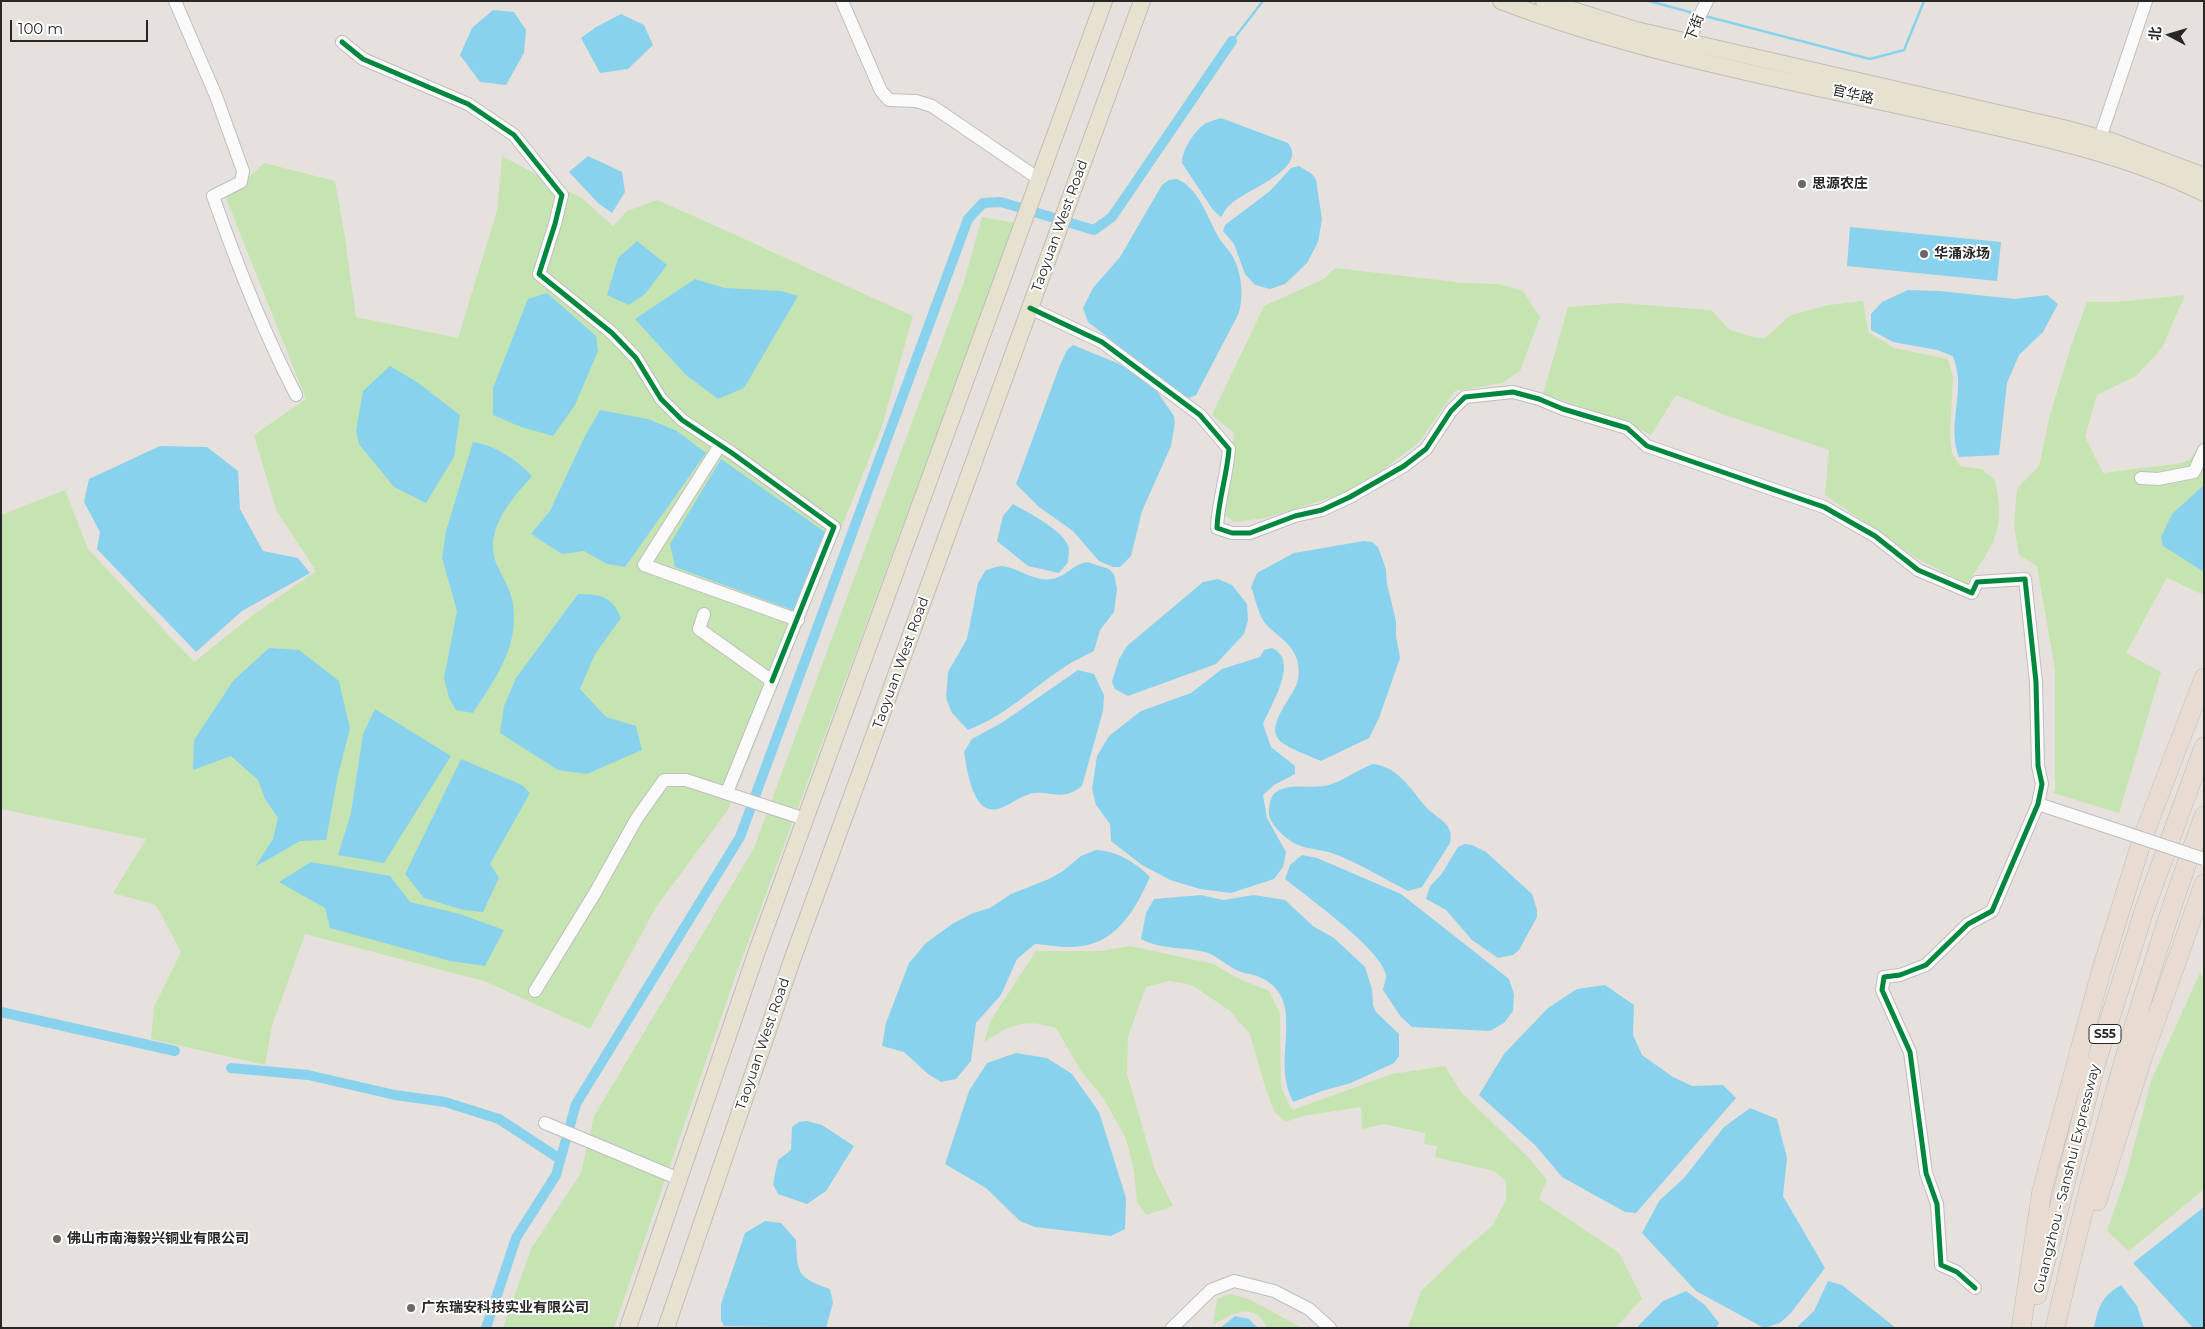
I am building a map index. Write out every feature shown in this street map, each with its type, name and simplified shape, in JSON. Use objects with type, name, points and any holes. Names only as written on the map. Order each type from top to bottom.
[{"type":"highway","points":[[2021,1328],[2042,1190],[2101,972],[2143,837],[2204,678]]},
{"type":"highway","name":"Guangzhou - Sanshui Expressway","points":[[2029,1328],[2095,1066],[2144,912],[2204,747]]},
{"type":"highway","name":"Guangzhou - Sanshui Expressway","points":[[2055,1328],[2116,1086],[2164,928],[2204,816]]},
{"type":"highway","points":[[2055,1328],[2142,1059],[2204,884]]},
{"type":"main road","points":[[628,1328],[757,951],[1104,1]]},
{"type":"main road","name":"Taoyuan West Road","points":[[666,1328],[791,963],[1142,1]]},
{"type":"main road","name":"官华路","points":[[1501,1],[1551,20],[1605,37],[1687,49],[2100,138],[2204,176]]},
{"type":"main road","name":"官华路","points":[[1544,1],[1636,30],[1687,49],[2061,142],[2130,163],[2204,193]]},
{"type":"street","points":[[176,1],[216,96],[243,171],[241,182],[213,196],[236,261],[269,340],[296,395]]},
{"type":"street","points":[[842,1],[881,91],[889,100],[916,101],[932,106],[1036,185]]},
{"type":"street","points":[[2100,138],[2146,1]]},
{"type":"street","name":"下街","points":[[1687,49],[1705,4]]},
{"type":"street","points":[[342,42],[362,59],[468,104],[514,135],[562,195],[556,224],[540,274],[612,333],[636,358],[661,399],[682,420],[834,527],[798,620],[726,792]]},
{"type":"street","points":[[1030,308],[1102,342],[1200,415],[1229,449],[1217,528],[1232,533],[1250,533],[1295,516],[1322,510],[1350,497],[1404,466],[1426,449],[1451,411],[1465,397],[1513,392],[1627,428],[1647,446],[1824,507],[1875,536],[1918,570],[1972,593],[1977,582],[2025,578],[2036,682],[2038,766],[2042,784],[2038,804],[1992,911],[1968,924],[1926,965],[1900,975],[1884,977],[1882,990],[1910,1052],[1926,1173],[1937,1204],[1941,1266],[1957,1272],[1975,1288]]},
{"type":"street","points":[[720,445],[644,565],[798,620]]},
{"type":"street","points":[[2141,478],[2158,479],[2194,472],[2204,450]]},
{"type":"street","points":[[704,614],[699,629],[772,681]]},
{"type":"street","points":[[534,991],[595,893],[637,818],[664,780],[686,780],[805,819]]},
{"type":"street","points":[[2038,804],[2204,859]]},
{"type":"street","points":[[545,1123],[679,1179]]},
{"type":"street","points":[[1172,1328],[1211,1290],[1234,1281],[1274,1291],[1308,1309],[1330,1328]]},
{"type":"green space","points":[[502,156],[583,199],[613,226],[627,211],[657,200],[913,316],[881,429],[728,810],[656,907],[590,1029],[484,981],[305,934],[272,1026],[265,1065],[151,1039],[154,1007],[181,952],[156,905],[113,893],[146,839],[1,809],[1,515],[65,490],[88,549],[194,662],[253,615],[316,571],[276,510],[254,435],[306,399],[226,198],[264,163],[335,181],[356,317],[458,338],[497,211]]},
{"type":"green space","points":[[982,217],[1015,223],[734,980],[614,1328],[503,1328],[531,1249],[581,1173],[594,1116],[754,848],[964,282]]},
{"type":"green space","points":[[1335,268],[1464,283],[1499,284],[1523,291],[1540,317],[1520,371],[1502,383],[1455,391],[1419,442],[1383,470],[1343,494],[1265,518],[1234,522],[1224,515],[1234,433],[1212,415],[1264,306],[1324,279]]},
{"type":"green space","points":[[2185,295],[2162,348],[2136,376],[2097,395],[2085,437],[2103,473],[2182,463],[2190,459],[2204,441],[2204,595],[2167,578],[2126,653],[2161,672],[2119,813],[2053,793],[2055,790],[2055,669],[2037,566],[2019,555],[2014,525],[2017,489],[2039,466],[2050,415],[2070,349],[2087,302],[2118,302]]},
{"type":"green space","points":[[1863,301],[1868,332],[1894,348],[1948,359],[1953,377],[1950,434],[1952,453],[1960,466],[1982,469],[1995,480],[1999,512],[1995,536],[1991,547],[1967,584],[1918,559],[1825,495],[1829,450],[1725,415],[1676,395],[1651,435],[1623,421],[1543,394],[1568,307],[1619,303],[1711,310],[1730,330],[1757,338],[1765,338],[1791,315],[1829,305]]},
{"type":"green space","points":[[1130,946],[1214,964],[1237,978],[1269,991],[1280,1013],[1281,1087],[1292,1110],[1392,1074],[1445,1066],[1461,1092],[1530,1159],[1547,1180],[1539,1199],[1619,1253],[1642,1299],[1615,1328],[1408,1328],[1421,1291],[1492,1226],[1506,1200],[1506,1181],[1494,1171],[1435,1157],[1437,1146],[1424,1144],[1425,1133],[1384,1124],[1362,1129],[1361,1107],[1303,1116],[1285,1122],[1275,1113],[1266,1090],[1250,1034],[1230,1011],[1192,985],[1169,981],[1146,987],[1128,1036],[1127,1074],[1155,1170],[1173,1206],[1146,1215],[1137,1202],[1134,1170],[1126,1139],[1104,1099],[1081,1071],[1056,1028],[1026,1023],[1010,1027],[984,1042],[991,1020],[1036,951],[1100,951]]},
{"type":"green space","points":[[2200,973],[2204,980],[2204,1189],[2129,1251],[2107,1231],[2126,1176],[2151,1081]]},
{"type":"green space","points":[[1230,1294],[1249,1299],[1302,1328],[1267,1328],[1262,1319],[1256,1314],[1249,1312],[1235,1314],[1213,1325],[1217,1299]]},
{"type":"water","points":[[493,10],[514,12],[526,30],[524,53],[506,85],[480,82],[460,55],[472,28]]},
{"type":"water","points":[[621,14],[644,25],[653,45],[628,69],[600,73],[581,38],[596,27]]},
{"type":"water","points":[[1221,118],[1288,143],[1292,153],[1290,162],[1283,170],[1273,178],[1238,198],[1221,217],[1213,210],[1182,163],[1186,147],[1197,131],[1206,123]]},
{"type":"water","points":[[588,156],[622,172],[625,192],[612,213],[598,203],[569,172]]},
{"type":"water","points":[[1299,166],[1312,174],[1316,180],[1322,219],[1318,242],[1307,263],[1285,284],[1270,289],[1255,285],[1245,274],[1234,244],[1223,231],[1225,225],[1270,191],[1291,168]]},
{"type":"water","points":[[1177,179],[1185,183],[1197,197],[1219,238],[1234,258],[1241,288],[1241,302],[1238,315],[1196,395],[1189,398],[1182,395],[1088,322],[1083,308],[1093,288],[1120,257],[1162,185],[1169,180]]},
{"type":"water","name":"华涌泳场","points":[[1850,227],[2001,242],[1997,281],[1847,266]]},
{"type":"water","points":[[637,241],[667,265],[645,294],[629,305],[607,295],[618,258]]},
{"type":"water","points":[[695,279],[725,288],[781,291],[798,296],[744,388],[718,399],[686,375],[635,319]]},
{"type":"water","points":[[1908,290],[1940,291],[2015,299],[2047,295],[2058,304],[2043,332],[2019,355],[2007,383],[1999,455],[1959,457],[1955,438],[1958,376],[1953,356],[1937,350],[1893,342],[1871,330],[1871,314],[1882,302]]},
{"type":"water","points":[[547,293],[596,336],[598,351],[575,405],[553,436],[521,427],[493,415],[493,388],[528,299]]},
{"type":"water","points":[[1073,345],[1117,363],[1144,379],[1156,390],[1174,416],[1175,423],[1171,446],[1142,511],[1131,556],[1120,567],[1113,567],[1099,561],[1073,531],[1039,507],[1016,484],[1060,365],[1067,350]]},
{"type":"water","points":[[390,366],[417,382],[460,415],[454,457],[426,503],[394,487],[359,444],[356,431],[363,391]]},
{"type":"water","points":[[600,410],[648,419],[677,431],[706,453],[625,567],[607,564],[584,551],[562,554],[531,534],[550,511],[585,436]]},
{"type":"water","points":[[473,442],[489,446],[505,454],[520,464],[532,476],[507,507],[495,531],[493,543],[494,556],[512,599],[514,611],[513,632],[506,657],[473,713],[456,710],[449,698],[444,678],[457,611],[442,558],[446,531]]},
{"type":"water","points":[[160,446],[207,447],[238,471],[240,509],[263,551],[298,558],[310,573],[242,611],[196,652],[97,549],[100,532],[84,502],[89,479]]},
{"type":"water","points":[[721,459],[825,532],[795,611],[675,567],[670,544]]},
{"type":"water","points":[[2204,485],[2204,572],[2163,546],[2161,537],[2172,514]]},
{"type":"water","points":[[1013,504],[1044,522],[1065,540],[1069,549],[1068,562],[1059,573],[1028,566],[997,541],[1003,516]]},
{"type":"water","points":[[1364,541],[1372,542],[1378,547],[1386,569],[1387,584],[1396,621],[1396,636],[1400,658],[1379,718],[1369,738],[1321,761],[1287,746],[1279,740],[1276,733],[1278,718],[1298,680],[1298,662],[1290,647],[1265,623],[1251,587],[1257,573],[1294,553]]},
{"type":"water","points":[[1087,562],[1109,569],[1114,574],[1117,589],[1114,612],[1100,630],[1094,651],[1054,674],[995,717],[968,730],[952,713],[946,698],[948,672],[967,639],[978,583],[986,570],[1002,566],[1039,579],[1052,579]]},
{"type":"water","points":[[1218,579],[1232,585],[1247,604],[1248,620],[1244,634],[1216,664],[1128,696],[1115,689],[1112,682],[1119,659],[1127,646],[1203,582]]},
{"type":"water","points":[[578,594],[604,598],[614,605],[621,618],[595,654],[580,689],[606,717],[636,726],[642,750],[587,774],[558,770],[500,733],[504,706],[516,678]]},
{"type":"water","points":[[269,648],[299,650],[339,681],[350,729],[338,775],[326,840],[300,841],[255,867],[273,839],[278,818],[265,799],[258,780],[231,756],[193,770],[194,740],[233,681]]},
{"type":"water","points":[[1272,648],[1280,654],[1284,662],[1284,672],[1277,695],[1263,724],[1271,747],[1295,766],[1295,774],[1274,785],[1263,795],[1267,818],[1286,852],[1283,867],[1274,879],[1231,893],[1200,889],[1170,880],[1142,865],[1111,841],[1110,824],[1096,805],[1092,789],[1097,756],[1109,736],[1141,711],[1191,693],[1222,669],[1260,657],[1264,650]]},
{"type":"water","points":[[1078,670],[1094,674],[1104,695],[1103,711],[1082,786],[1068,794],[1030,794],[998,809],[989,809],[982,805],[972,789],[964,752],[972,739],[1003,722]]},
{"type":"water","points":[[375,709],[451,756],[384,863],[338,855],[351,813],[363,734]]},
{"type":"water","points":[[461,759],[522,785],[530,793],[490,864],[499,878],[483,912],[463,910],[424,898],[405,874]]},
{"type":"water","points":[[1373,764],[1390,770],[1404,780],[1426,807],[1448,826],[1450,831],[1450,843],[1422,887],[1408,891],[1340,856],[1293,843],[1278,830],[1270,818],[1270,801],[1279,790],[1291,787],[1325,786]]},
{"type":"water","points":[[1465,844],[1472,845],[1486,852],[1532,894],[1537,917],[1519,950],[1513,955],[1498,958],[1472,940],[1446,910],[1426,899],[1430,886],[1441,875],[1458,847]]},
{"type":"water","points":[[1096,850],[1125,858],[1150,877],[1139,900],[1116,930],[1095,943],[1070,947],[1035,944],[1017,959],[1001,995],[976,1023],[971,1061],[956,1079],[941,1082],[928,1074],[904,1052],[882,1046],[886,1023],[909,963],[926,943],[952,924],[973,913],[990,908],[1011,894],[1049,879],[1063,871],[1081,856]]},
{"type":"water","points":[[1302,855],[1317,858],[1401,894],[1509,979],[1514,994],[1513,1011],[1504,1023],[1490,1031],[1412,1027],[1401,1017],[1383,990],[1386,975],[1381,964],[1371,952],[1342,924],[1285,879],[1290,865]]},
{"type":"water","points":[[311,862],[390,876],[410,902],[460,914],[504,930],[485,966],[450,961],[330,928],[325,908],[279,882]]},
{"type":"water","points":[[1201,895],[1223,900],[1254,895],[1285,900],[1313,926],[1334,938],[1365,967],[1372,989],[1373,1005],[1376,1012],[1399,1034],[1399,1056],[1394,1063],[1351,1083],[1293,1102],[1288,1091],[1285,1070],[1286,1016],[1284,1002],[1274,986],[1257,976],[1237,970],[1208,953],[1167,947],[1141,939],[1146,913],[1154,899]]},
{"type":"water","points":[[1605,985],[1634,1005],[1633,1035],[1642,1055],[1673,1077],[1692,1086],[1723,1085],[1736,1098],[1636,1213],[1625,1212],[1562,1177],[1535,1145],[1479,1095],[1504,1054],[1548,1008],[1577,989]]},
{"type":"water","points":[[1016,1053],[1047,1058],[1072,1074],[1099,1112],[1126,1198],[1125,1229],[1111,1236],[1035,1227],[1020,1221],[986,1188],[945,1164],[969,1091],[987,1063]]},
{"type":"water","points":[[1750,1108],[1777,1119],[1787,1158],[1783,1196],[1825,1268],[1791,1313],[1780,1323],[1764,1328],[1696,1291],[1642,1233],[1659,1201],[1684,1178],[1724,1127]]},
{"type":"water","points":[[807,1121],[822,1125],[854,1146],[826,1191],[807,1204],[778,1194],[773,1184],[778,1160],[791,1150],[792,1127],[799,1122]]},
{"type":"water","points":[[2204,1207],[2204,1328],[2193,1328],[2133,1263]]},
{"type":"water","points":[[765,1221],[781,1223],[796,1240],[797,1260],[801,1273],[805,1278],[830,1289],[833,1303],[826,1328],[724,1326],[721,1320],[721,1304],[745,1233]]},
{"type":"water","points":[[1828,1281],[1842,1285],[1896,1328],[1796,1328],[1814,1311]]},
{"type":"water","points":[[2121,1285],[2137,1306],[2144,1328],[2094,1328],[2097,1314],[2105,1298]]},
{"type":"water","points":[[1686,1291],[1705,1305],[1719,1323],[1716,1328],[1636,1328],[1663,1301]]},
{"type":"water","points":[[1235,1316],[1249,1319],[1258,1328],[1220,1328]]},
{"type":"waterway","points":[[1232,41],[1263,1]]},
{"type":"waterway","points":[[1649,1],[1697,14]]},
{"type":"waterway","points":[[1705,16],[1870,59],[1904,50],[1924,1]]},
{"type":"waterway","points":[[486,1328],[516,1238],[556,1175],[576,1104],[740,837],[968,219],[983,203],[1001,202],[1094,230],[1112,217],[1232,41]]},
{"type":"waterway","points":[[1,1012],[175,1051]]},
{"type":"waterway","points":[[231,1068],[308,1075],[395,1095],[445,1102],[499,1119],[560,1159]]},
{"type":"cycle path","points":[[342,42],[363,59],[468,104],[514,135],[562,195],[539,274],[612,333],[636,358],[661,399],[682,420],[732,453],[834,527],[772,681]]},
{"type":"cycle path","points":[[1030,308],[1102,342],[1200,415],[1229,449],[1217,528],[1232,533],[1250,533],[1295,516],[1322,510],[1350,497],[1404,466],[1426,449],[1451,411],[1465,397],[1513,392],[1627,428],[1647,446],[1824,507],[1875,536],[1918,570],[1972,593],[1977,582],[2025,579],[2036,682],[2038,766],[2042,784],[2038,804],[1992,911],[1968,924],[1926,965],[1900,975],[1884,977],[1882,990],[1910,1052],[1926,1173],[1937,1204],[1941,1265],[1957,1272],[1975,1288]]},
{"type":"place","name":"思源农庄","points":[[1802,184]]},
{"type":"place","name":"华涌泳场","points":[[1924,254]]},
{"type":"place","name":"佛山市南海毅兴铜业有限公司","points":[[57,1239]]},
{"type":"place","name":"广东瑞安科技实业有限公司","points":[[411,1308]]}]
